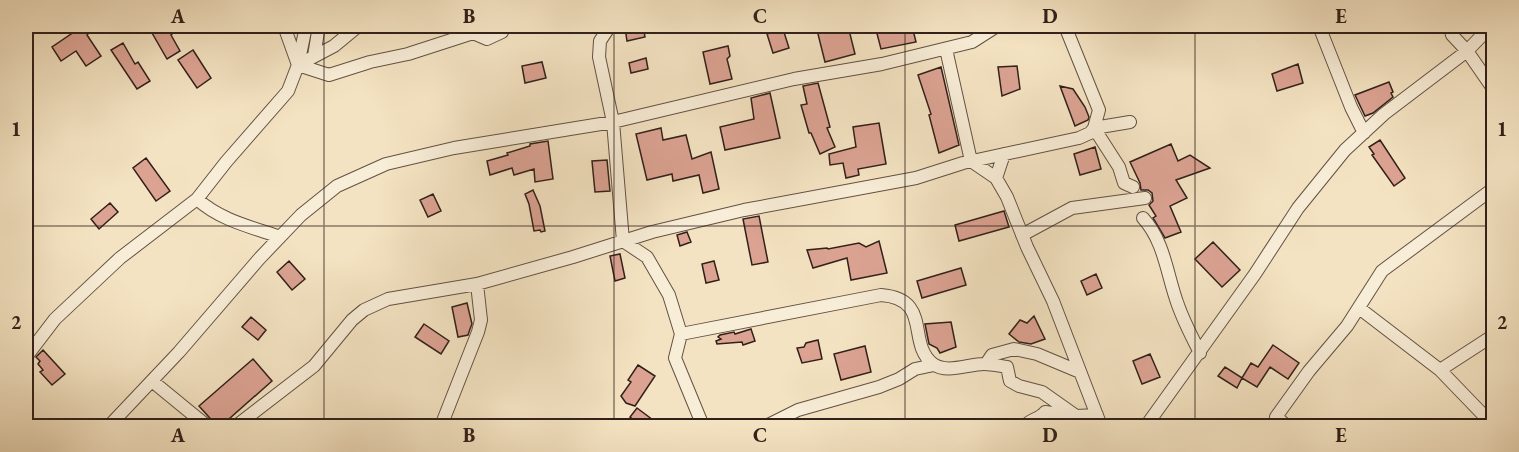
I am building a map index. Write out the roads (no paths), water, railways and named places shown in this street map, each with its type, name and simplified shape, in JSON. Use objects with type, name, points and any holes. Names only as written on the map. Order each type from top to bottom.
[{"type":"street","points":[[284,26],[298,65]]},
{"type":"street","points":[[26,357],[55,319],[120,258],[197,200],[226,162],[288,91],[298,65],[306,26]]},
{"type":"street","points":[[314,57],[319,26]]},
{"type":"street","points":[[298,65],[334,46],[361,26]]},
{"type":"street","points":[[609,26],[600,41],[599,57],[613,123],[623,241]]},
{"type":"street","points":[[109,426],[280,237],[301,215],[337,186],[386,164],[495,140],[613,123],[794,79],[853,70],[946,49],[972,42],[997,26]]},
{"type":"street","points":[[236,426],[314,366],[352,320],[364,310],[388,299],[477,284],[652,232],[744,210],[916,178],[971,161],[1079,138],[1090,133],[1094,128],[1098,110],[1065,26]]},
{"type":"street","points":[[1319,26],[1346,97],[1364,133]]},
{"type":"street","points":[[1450,26],[1452,35],[1467,51],[1494,90]]},
{"type":"street","points":[[1146,426],[1200,353],[1298,208],[1345,150],[1384,114],[1467,51],[1491,26]]},
{"type":"street","points":[[298,65],[329,75],[370,62],[408,54],[472,29],[487,39],[502,32]]},
{"type":"street","points":[[946,49],[971,161],[996,178],[1007,198],[1053,301],[1099,421]]},
{"type":"street","points":[[1094,128],[1130,122]]},
{"type":"street","points":[[1094,128],[1119,167],[1124,183],[1133,187]]},
{"type":"street","points":[[996,178],[1004,154]]},
{"type":"street","points":[[1287,426],[1273,422],[1309,371],[1347,326],[1382,271],[1494,188]]},
{"type":"street","points":[[1022,235],[1072,208],[1145,198]]},
{"type":"street","points":[[197,200],[220,216],[280,237]]},
{"type":"street","points":[[1143,218],[1150,226],[1162,250],[1178,307],[1200,353]]},
{"type":"street","points":[[623,241],[647,257],[669,295],[681,334],[675,358],[703,426]]},
{"type":"street","points":[[441,426],[478,332],[481,320],[477,284]]},
{"type":"street","points":[[681,334],[881,295],[893,296],[903,301],[915,312],[922,345],[934,365]]},
{"type":"street","points":[[1359,308],[1440,370],[1494,426]]},
{"type":"street","points":[[1440,370],[1494,335]]},
{"type":"street","points":[[986,364],[992,355],[1014,349],[1037,354],[1080,372]]},
{"type":"street","points":[[766,426],[798,410],[879,387],[900,379],[915,369],[934,365],[948,369],[986,364],[1007,367],[1010,381],[1019,386],[1042,392],[1076,416]]},
{"type":"street","points":[[152,381],[207,426]]},
{"type":"street","points":[[1026,426],[1042,417],[1045,412],[1099,421]]}]
